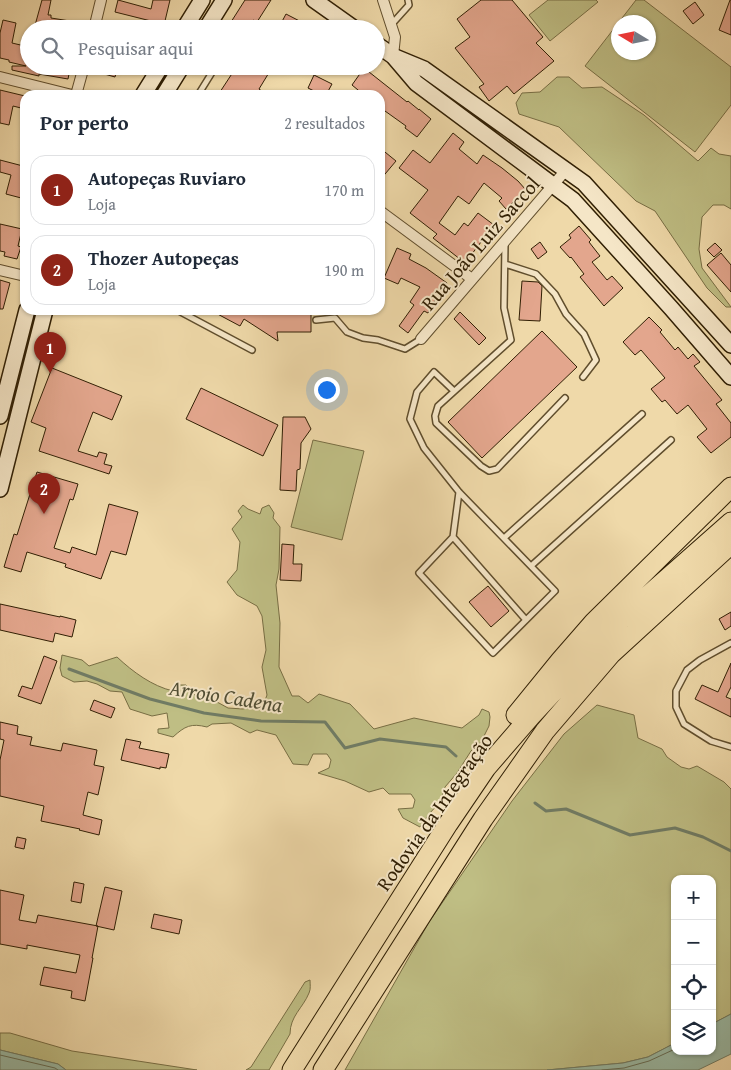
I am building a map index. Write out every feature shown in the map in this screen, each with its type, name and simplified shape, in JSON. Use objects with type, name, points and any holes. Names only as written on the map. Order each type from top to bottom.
[{"type":"highway","points":[[486,768],[505,729],[577,641],[731,487]]},
{"type":"highway","name":"Rodovia da Integração","points":[[292,1070],[448,824],[486,768],[531,716],[620,620],[731,522]]},
{"type":"highway","points":[[323,1070],[483,819],[545,731],[611,654],[731,544]]},
{"type":"street","points":[[96,20],[101,0]]},
{"type":"street","points":[[190,20],[202,0]]},
{"type":"street","points":[[215,20],[224,0]]},
{"type":"street","points":[[314,0],[342,20]]},
{"type":"street","points":[[383,0],[395,37],[392,56]]},
{"type":"street","points":[[385,51],[416,83],[572,200],[731,377]]},
{"type":"street","points":[[392,56],[424,69],[584,183],[731,345]]},
{"type":"street","points":[[76,90],[81,75]]},
{"type":"street","points":[[146,90],[155,75]]},
{"type":"street","points":[[167,90],[176,75]]},
{"type":"street","points":[[0,77],[53,90]]},
{"type":"street","name":"Rua João Luiz Saccol","points":[[421,338],[566,170]]},
{"type":"street","points":[[385,215],[472,279]]},
{"type":"street","points":[[0,270],[20,275]]},
{"type":"street","points":[[0,416],[25,315]]},
{"type":"street","points":[[0,489],[3,460],[43,315]]},
{"type":"lane","points":[[391,25],[409,5],[408,0]]},
{"type":"lane","points":[[201,90],[210,75]]},
{"type":"lane","points":[[505,240],[504,308],[511,340],[438,406],[435,416],[436,423],[481,466],[489,471],[497,469],[565,398]]},
{"type":"lane","points":[[505,264],[536,274],[556,294],[566,314],[584,334],[596,360],[583,377]]},
{"type":"lane","points":[[186,315],[252,350]]},
{"type":"lane","points":[[316,320],[335,318],[347,332],[404,349],[421,338]]},
{"type":"lane","points":[[454,391],[434,372],[417,392],[410,419],[424,448],[459,492],[555,591],[493,653],[419,573],[453,537],[459,492]]},
{"type":"lane","points":[[504,538],[642,414]]},
{"type":"lane","points":[[531,566],[671,440]]},
{"type":"lane","points":[[453,537],[526,620]]},
{"type":"lane","points":[[731,643],[700,660],[687,670],[676,691],[676,707],[684,724],[711,741],[731,747]]},
{"type":"shaded area","points":[[548,0],[596,0],[598,2],[550,41],[529,15]]},
{"type":"shaded area","points":[[636,0],[644,0],[731,67],[731,105],[695,152],[585,66],[611,32],[611,60],[656,60],[656,15],[624,15]]},
{"type":"shaded area","points":[[557,77],[569,77],[582,88],[602,87],[644,115],[698,161],[711,148],[719,154],[731,156],[731,209],[724,205],[713,205],[702,217],[699,249],[702,268],[731,307],[726,307],[707,288],[655,211],[636,201],[559,127],[519,114],[516,103],[522,93],[540,92]]},
{"type":"shaded area","points":[[313,440],[364,451],[342,540],[291,527]]},
{"type":"shaded area","points":[[243,505],[260,514],[262,508],[269,505],[274,513],[273,518],[280,527],[279,569],[276,585],[280,623],[279,667],[292,696],[299,696],[308,703],[319,694],[350,704],[374,729],[414,718],[462,728],[479,715],[482,709],[489,712],[489,726],[481,742],[471,751],[457,773],[445,787],[440,802],[420,827],[403,818],[398,809],[413,808],[415,800],[411,794],[389,794],[383,788],[369,792],[345,781],[318,773],[329,768],[331,760],[327,754],[313,754],[308,765],[293,764],[276,735],[257,730],[250,733],[231,723],[212,724],[207,727],[188,726],[173,737],[158,733],[158,729],[169,728],[167,713],[152,716],[130,709],[122,692],[110,691],[87,681],[74,682],[62,676],[60,668],[62,655],[82,660],[89,666],[117,657],[143,678],[165,689],[173,691],[178,685],[186,685],[190,694],[208,697],[228,708],[243,709],[264,703],[267,695],[262,667],[266,650],[262,616],[257,606],[237,595],[227,582],[237,570],[240,542],[232,529],[242,517],[238,511]]},
{"type":"shaded area","points":[[597,705],[634,715],[638,738],[662,749],[667,757],[681,767],[689,769],[697,766],[724,782],[731,789],[731,1014],[716,1022],[716,875],[671,875],[671,1045],[648,1057],[623,1063],[547,1070],[345,1070],[429,922],[512,801],[564,734]]},
{"type":"shaded area","points":[[310,980],[309,993],[294,1017],[290,1034],[269,1070],[246,1070],[251,1067],[305,982]]},
{"type":"shaded area","points":[[0,1033],[10,1033],[72,1051],[197,1070],[66,1070],[58,1064],[0,1050]]},
{"type":"water","points":[[731,1014],[731,1054],[698,1070],[547,1070],[623,1063],[648,1057],[671,1045],[671,1055],[716,1055],[716,1022]]},
{"type":"water","points":[[0,1050],[58,1064],[66,1070],[0,1070]]},
{"type":"building","points":[[42,0],[51,0],[48,15],[51,15],[51,18],[64,20],[36,20]]},
{"type":"building","points":[[118,0],[151,9],[153,0],[170,0],[165,20],[147,20],[115,12]]},
{"type":"building","points":[[245,0],[271,0],[258,20],[232,20]]},
{"type":"building","points":[[481,0],[512,0],[543,37],[536,43],[554,61],[514,94],[507,86],[489,101],[479,87],[484,84],[455,48],[470,37],[457,19]]},
{"type":"building","points":[[731,0],[731,35],[719,30]]},
{"type":"building","points":[[695,2],[704,15],[693,24],[683,11]]},
{"type":"building","points":[[286,14],[298,20],[283,20]]},
{"type":"building","points":[[3,20],[16,23],[12,43],[20,45],[20,65],[0,58],[0,33]]},
{"type":"building","points":[[12,66],[20,66],[20,72],[12,70]]},
{"type":"building","points":[[45,75],[69,75],[68,79]]},
{"type":"building","points":[[231,75],[268,75],[259,89],[260,90],[221,90]]},
{"type":"building","points":[[314,75],[332,84],[329,90],[312,90],[308,88]]},
{"type":"building","points":[[359,75],[373,75],[431,119],[417,137],[405,128],[406,126],[385,111],[385,90],[358,90],[352,85]]},
{"type":"building","points":[[0,90],[20,95],[20,108],[13,106],[9,125],[0,123]]},
{"type":"building","points":[[453,133],[464,142],[459,149],[477,164],[483,155],[518,181],[526,190],[506,209],[499,201],[502,198],[484,183],[469,204],[458,196],[439,223],[455,235],[464,223],[468,226],[478,213],[494,225],[465,263],[433,238],[437,234],[410,213],[428,190],[399,168],[413,150],[430,163]]},
{"type":"building","points":[[385,152],[396,161],[385,174]]},
{"type":"building","points":[[0,160],[20,165],[20,198],[6,194],[11,175],[0,172]]},
{"type":"building","points":[[0,224],[20,229],[18,246],[20,250],[17,259],[4,256],[5,252],[0,251]]},
{"type":"building","points":[[579,226],[591,240],[589,242],[600,256],[592,262],[607,280],[612,276],[623,288],[604,306],[580,277],[584,274],[571,257],[560,247],[571,238],[569,235]]},
{"type":"building","points":[[540,242],[547,252],[538,259],[531,249]]},
{"type":"building","points":[[715,243],[722,250],[714,257],[707,250]]},
{"type":"building","points":[[397,248],[411,254],[409,259],[447,283],[428,313],[424,311],[408,333],[399,326],[414,305],[410,302],[420,287],[401,278],[398,284],[385,278]]},
{"type":"building","points":[[721,253],[731,265],[731,292],[707,265]]},
{"type":"building","points":[[0,280],[10,283],[3,309],[0,309]]},
{"type":"building","points":[[522,281],[538,282],[542,286],[540,321],[519,320]]},
{"type":"building","points":[[460,312],[486,338],[479,345],[454,319]]},
{"type":"building","points":[[219,315],[311,315],[311,332],[277,332],[278,341],[244,319],[240,326]]},
{"type":"building","points":[[649,317],[662,330],[660,332],[675,350],[678,347],[688,359],[693,354],[700,362],[694,366],[722,400],[716,404],[731,423],[731,437],[711,453],[697,437],[707,429],[688,405],[677,414],[665,400],[662,402],[651,389],[665,378],[641,350],[635,355],[623,342]]},
{"type":"building","points":[[542,331],[577,367],[482,458],[448,422]]},
{"type":"building","points":[[52,368],[122,396],[112,420],[93,412],[78,451],[97,457],[99,452],[107,454],[104,464],[112,466],[109,474],[39,451],[46,428],[31,422]]},
{"type":"building","points":[[201,388],[278,425],[263,456],[186,419]]},
{"type":"building","points":[[283,417],[305,417],[311,429],[301,443],[300,469],[297,470],[296,491],[280,490]]},
{"type":"building","points":[[37,472],[78,484],[73,500],[70,499],[54,548],[70,553],[72,547],[96,555],[109,504],[138,512],[126,555],[111,551],[101,579],[65,567],[66,564],[27,552],[21,572],[4,567],[14,534],[17,535]]},
{"type":"building","points":[[282,544],[294,545],[293,564],[302,564],[301,581],[280,580]]},
{"type":"building","points":[[488,586],[509,611],[491,627],[469,602]]},
{"type":"building","points":[[0,604],[76,620],[72,637],[55,633],[53,642],[0,630]]},
{"type":"building","points":[[731,612],[731,626],[725,630],[719,619]]},
{"type":"building","points":[[44,656],[57,661],[41,704],[18,696],[22,686],[32,689]]},
{"type":"building","points":[[731,663],[731,687],[726,697],[731,699],[731,717],[695,699],[702,685],[718,692]]},
{"type":"building","points":[[94,700],[115,708],[111,718],[90,710]]},
{"type":"building","points":[[0,722],[18,726],[17,734],[32,737],[30,745],[61,751],[63,743],[97,750],[94,765],[104,767],[98,795],[88,792],[83,815],[102,820],[99,835],[41,821],[44,806],[0,796],[0,760],[4,740],[0,739]]},
{"type":"building","points":[[126,739],[141,742],[139,748],[169,754],[166,768],[160,767],[160,769],[121,760]]},
{"type":"building","points":[[17,837],[26,839],[24,849],[15,847]]},
{"type":"building","points":[[74,882],[84,884],[81,903],[71,901]]},
{"type":"building","points":[[105,887],[122,891],[114,930],[96,926]]},
{"type":"building","points":[[0,890],[24,895],[19,920],[36,923],[38,915],[98,926],[85,1001],[71,998],[72,991],[40,985],[44,967],[76,973],[80,955],[27,945],[27,949],[0,944]]},
{"type":"building","points":[[154,914],[182,920],[179,934],[151,928]]},
{"type":"waterway","name":"Arroio Cadena","points":[[69,669],[150,699],[204,713],[261,721],[325,722],[345,748],[380,739],[446,747],[456,756]]},
{"type":"waterway","name":"Arroio Cadena","points":[[535,803],[546,811],[566,809],[630,835],[675,828],[703,837],[731,851]]},
{"type":"place","name":"Autopeças Ruviaro","points":[[50,373]]},
{"type":"place","name":"Thozer Autopeças","points":[[44,514]]}]
